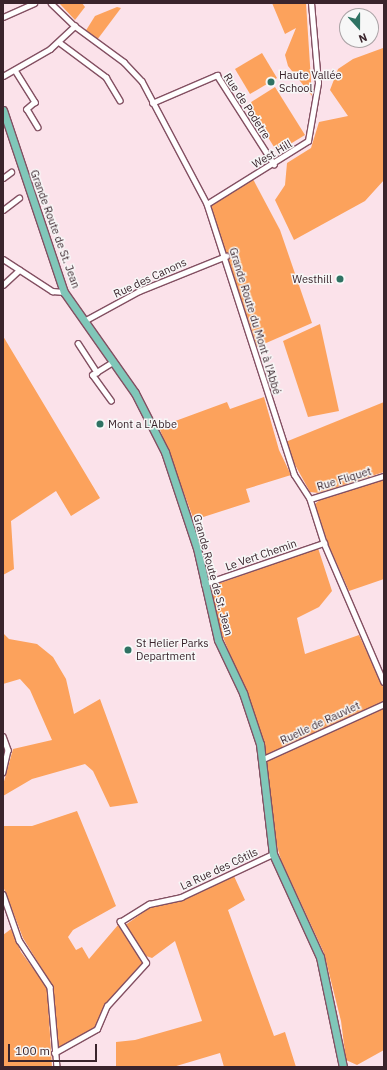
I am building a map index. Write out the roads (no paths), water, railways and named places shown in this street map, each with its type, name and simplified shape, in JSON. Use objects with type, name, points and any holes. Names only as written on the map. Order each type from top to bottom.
[{"type":"main road","name":"Grande Route de St. Jean","points":[[3,110],[64,292],[114,362],[148,416],[165,452],[196,548],[218,640],[243,693],[263,759],[273,854],[320,957],[335,1016],[343,1067]]},
{"type":"street","points":[[3,17],[34,3]]},
{"type":"street","name":"Grande Route du Mont à l'Abbé","points":[[51,3],[75,26],[124,62],[142,81],[152,103],[207,204],[226,256],[294,474],[310,499],[324,543],[384,682]]},
{"type":"street","name":"West Hill","points":[[207,204],[274,164],[308,141],[318,83],[311,3]]},
{"type":"street","points":[[3,76],[59,42],[75,26]]},
{"type":"street","points":[[59,42],[106,78],[120,100]]},
{"type":"street","points":[[15,70],[35,102],[27,109],[38,127]]},
{"type":"street","name":"Rue de Podetre","points":[[152,103],[217,75],[274,164]]},
{"type":"street","points":[[3,178],[11,172]]},
{"type":"street","points":[[3,210],[20,198]]},
{"type":"street","name":"Rue des Canons","points":[[84,321],[139,291],[226,256]]},
{"type":"street","points":[[3,259],[52,291],[64,292]]},
{"type":"street","points":[[3,285],[19,270]]},
{"type":"street","points":[[78,343],[97,372]]},
{"type":"street","points":[[111,401],[92,375],[114,362]]},
{"type":"street","name":"Rue Fliquet","points":[[310,499],[384,476]]},
{"type":"street","name":"Le Vert Chemin","points":[[204,584],[324,543]]},
{"type":"street","name":"Ruelle de Rauvlet","points":[[263,759],[384,704]]},
{"type":"street","points":[[3,736],[8,750],[3,772]]},
{"type":"street","name":"La Rue des Côtils","points":[[54,1053],[97,1029],[107,1006],[146,963],[120,922],[150,904],[181,897],[273,854]]},
{"type":"street","points":[[3,894],[19,940],[50,987],[54,1053],[57,1067]]},
{"type":"place","name":"Haute Vallée School","points":[[271,82]]},
{"type":"place","name":"Westhill","points":[[340,279]]},
{"type":"place","name":"Mont a L'Abbe","points":[[100,424]]},
{"type":"place","name":"St Helier Parks Department","points":[[128,650]]}]
